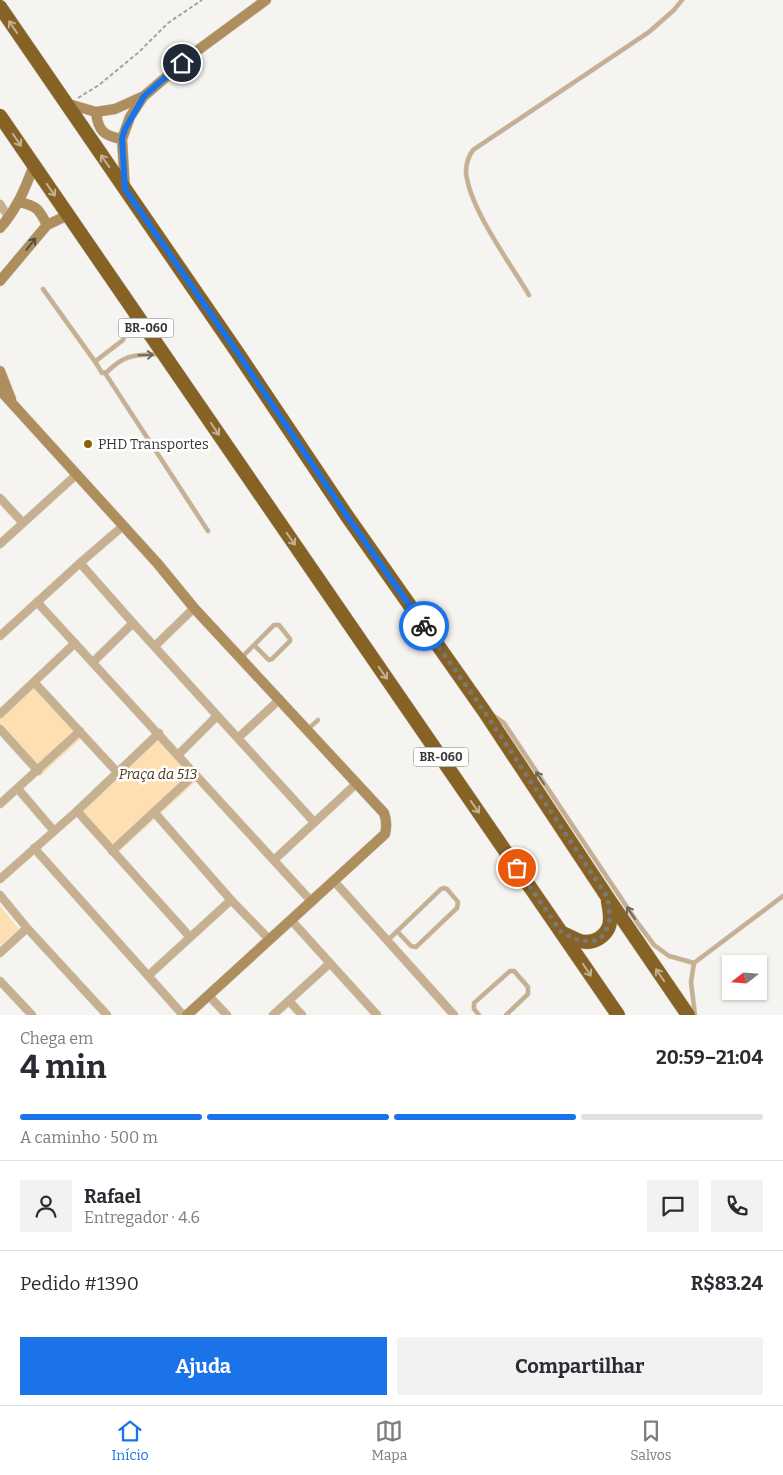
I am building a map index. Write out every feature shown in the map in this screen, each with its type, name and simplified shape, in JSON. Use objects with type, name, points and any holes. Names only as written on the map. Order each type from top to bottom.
[{"type":"highway","points":[[0,7],[347,516],[484,711],[688,1015]]},
{"type":"highway","name":"BR-060","points":[[0,116],[618,1015]]},
{"type":"highway","points":[[561,932],[580,941],[588,942],[600,939],[608,928],[610,919],[608,898]]},
{"type":"street","points":[[64,102],[96,112],[115,109],[144,96],[194,53],[266,0]]},
{"type":"street","points":[[125,189],[122,139],[130,118],[144,96]]},
{"type":"street","points":[[96,112],[98,123],[103,132],[111,137],[122,139]]},
{"type":"street","points":[[0,228],[19,202],[34,165]]},
{"type":"street","points":[[19,202],[35,206],[47,224]]},
{"type":"street","points":[[0,204],[9,218]]},
{"type":"street","points":[[0,281],[47,224],[68,215]]},
{"type":"street","points":[[0,371],[12,402]]},
{"type":"street","points":[[0,390],[158,564],[194,608],[384,813],[387,826],[385,834],[187,1015]]},
{"type":"street","points":[[0,544],[76,475]]},
{"type":"street","points":[[0,498],[23,523]]},
{"type":"street","points":[[0,636],[123,526]]},
{"type":"street","points":[[80,563],[133,624],[314,822]]},
{"type":"street","points":[[37,602],[312,902]]},
{"type":"street","points":[[155,646],[194,608]]},
{"type":"street","points":[[93,662],[133,624]]},
{"type":"street","points":[[0,714],[76,643]]},
{"type":"street","points":[[34,682],[118,772]]},
{"type":"street","points":[[238,738],[280,700]]},
{"type":"street","points":[[178,755],[217,716]]},
{"type":"street","points":[[0,729],[38,771]]},
{"type":"street","points":[[0,804],[80,732]]},
{"type":"street","points":[[0,880],[159,733]]},
{"type":"street","points":[[112,851],[195,774]]},
{"type":"street","points":[[274,860],[357,783]]},
{"type":"street","points":[[18,789],[54,831]]},
{"type":"street","points":[[76,811],[190,937]]},
{"type":"street","points":[[154,812],[231,900],[269,939]]},
{"type":"street","points":[[34,848],[149,975],[182,1015]]},
{"type":"street","points":[[334,881],[451,1012],[441,1015]]},
{"type":"street","points":[[0,895],[104,1014]]},
{"type":"street","points":[[149,975],[231,900]]},
{"type":"street","points":[[291,920],[377,1015]]},
{"type":"street","points":[[0,953],[27,928]]},
{"type":"street","points":[[274,1015],[329,964]]},
{"type":"street","points":[[0,981],[32,1015]]},
{"type":"street","points":[[209,996],[227,1015]]},
{"type":"street","points":[[290,1001],[302,1015]]},
{"type":"lane","points":[[529,295],[475,204],[466,172],[469,156],[473,150],[648,32],[674,10],[682,0]]},
{"type":"lane","points":[[43,289],[100,370],[105,373],[208,531]]},
{"type":"lane","points":[[96,363],[97,360],[123,340],[134,311]]},
{"type":"lane","points":[[105,373],[120,360],[128,356],[164,354]]},
{"type":"lane","points":[[241,658],[254,645],[274,625],[276,624],[290,639],[272,659],[268,660],[254,645]]},
{"type":"lane","points":[[484,711],[495,715],[504,723],[654,945],[669,956],[694,963]]},
{"type":"lane","points":[[307,730],[318,720]]},
{"type":"lane","points":[[387,941],[397,931],[443,888],[447,889],[458,902],[457,908],[416,947],[411,946],[397,931]]},
{"type":"lane","points":[[695,1015],[691,982],[694,963],[783,896]]},
{"type":"lane","points":[[479,1015],[474,1009],[474,1003],[510,971],[514,971],[529,990],[528,994],[506,1015]]},
{"type":"path","points":[[64,102],[75,100],[99,85],[139,52],[168,23],[202,0]]},
{"type":"green space","points":[[35,677],[86,734],[40,776],[0,729],[0,709]]},
{"type":"green space","name":"Praça da 513","points":[[160,729],[202,776],[113,857],[72,811]]},
{"type":"green space","points":[[0,906],[19,929],[0,946]]},
{"type":"way so far","points":[[424,626],[484,711],[608,898],[610,919],[605,933],[600,939],[588,942],[580,941],[561,932],[517,868]]},
{"type":"place","name":"PHD Transportes","points":[[88,444]]},
{"type":"route","points":[[182,63],[144,96],[125,129],[122,139],[125,189],[424,626]]}]
